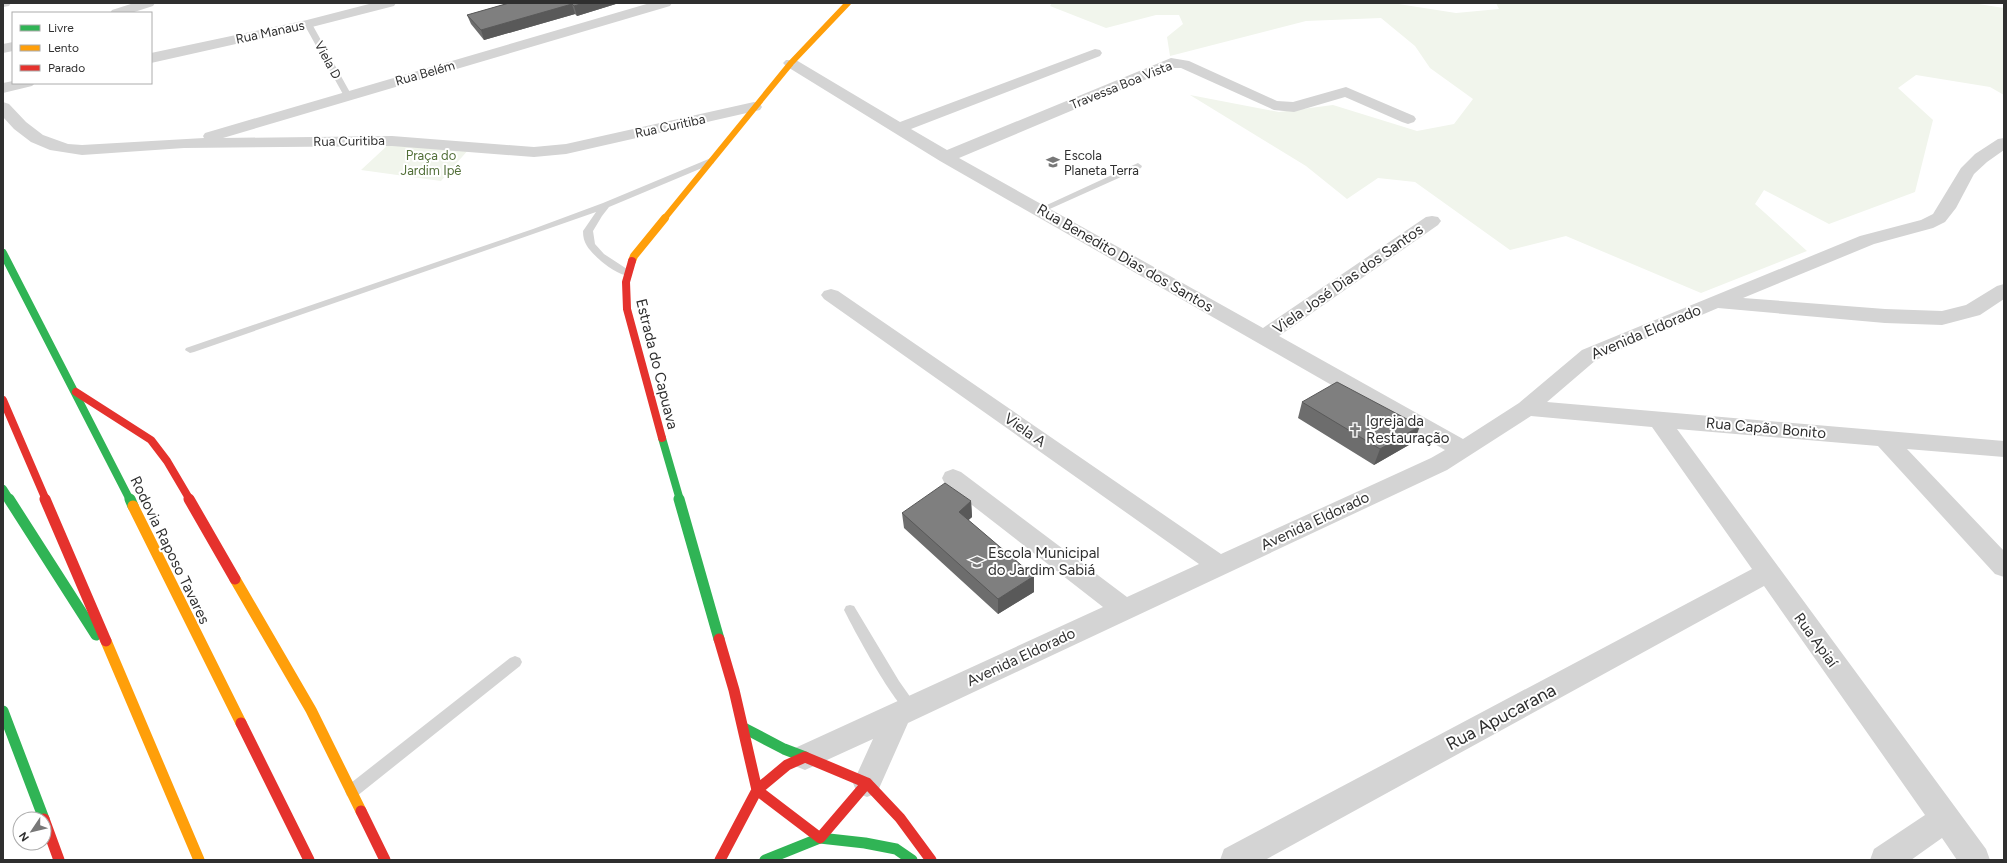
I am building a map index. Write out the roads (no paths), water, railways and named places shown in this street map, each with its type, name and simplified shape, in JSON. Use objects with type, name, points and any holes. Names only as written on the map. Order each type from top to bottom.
[{"type":"main road","name":"Estrada do Capuava","points":[[757,790],[744,728],[627,309],[625,284],[627,273],[634,256],[791,63],[848,3]]},
{"type":"main road","name":"Rodovia Raposo Tavares","points":[[3,253],[76,392],[309,860]]},
{"type":"main road","points":[[76,392],[151,440],[167,461],[311,710],[385,860]]},
{"type":"main road","points":[[3,400],[198,860]]},
{"type":"main road","points":[[3,489],[121,676]]},
{"type":"main road","points":[[3,711],[41,811]]},
{"type":"main road","points":[[744,728],[784,749],[867,783],[900,818],[931,860]]},
{"type":"main road","points":[[720,860],[757,790],[787,766],[805,757]]},
{"type":"main road","points":[[765,860],[820,838],[867,783]]},
{"type":"main road","points":[[757,790],[820,838],[865,843],[896,849],[912,860]]},
{"type":"main road","points":[[52,841],[59,860]]},
{"type":"street","points":[[120,12],[148,3]]},
{"type":"street","name":"Rua Belém","points":[[184,143],[665,3]]},
{"type":"street","name":"Rua Manaus","points":[[152,58],[308,24],[383,4]]},
{"type":"street","points":[[899,128],[1095,53]]},
{"type":"street","name":"Rua Benedito Dias dos Santos","points":[[791,63],[946,157],[1462,449]]},
{"type":"street","name":"Travessa Boa Vista","points":[[946,157],[1171,63],[1184,64],[1274,105],[1294,107],[1346,92],[1408,119]]},
{"type":"street","points":[[3,88],[22,84]]},
{"type":"street","name":"Rua Curitiba","points":[[3,107],[20,128],[50,146],[82,150],[184,143],[392,140],[534,152],[552,151],[754,107]]},
{"type":"street","name":"Avenida Eldorado","points":[[805,757],[1123,608],[1439,464],[1503,425],[1527,408],[1574,366],[1589,355],[1867,240],[1927,224],[1939,218],[1947,208],[1967,172],[1981,158],[2004,143]]},
{"type":"street","name":"Viela José Dias dos Santos","points":[[1264,337],[1432,221]]},
{"type":"street","name":"Avenida Eldorado","points":[[1715,302],[1886,316],[1942,318],[1973,310],[2004,290]]},
{"type":"street","name":"Viela A","points":[[831,295],[1219,565]]},
{"type":"street","name":"Rua Capão Bonito","points":[[1527,408],[2004,449]]},
{"type":"street","name":"Rua Apiaí","points":[[1658,419],[1767,573],[1975,860]]},
{"type":"street","points":[[1884,439],[2004,567]]},
{"type":"street","points":[[953,478],[1123,608]]},
{"type":"street","name":"Rua Apucarana","points":[[1235,860],[1767,573]]},
{"type":"street","points":[[867,783],[904,711]]},
{"type":"street","points":[[1885,860],[1946,819]]},
{"type":"lane","name":"Viela D","points":[[308,24],[348,96]]},
{"type":"lane","points":[[190,350],[536,231],[606,205],[710,161]]},
{"type":"lane","points":[[1040,210],[1138,166]]},
{"type":"lane","points":[[606,205],[588,231],[588,239],[592,247],[599,254],[627,273]]},
{"type":"lane","points":[[850,610],[894,684],[904,711]]},
{"type":"lane","points":[[352,791],[515,662]]},
{"type":"place","name":"Escola Planeta Terra","points":[[1053,162]]},
{"type":"place","name":"Igreja da Restauração","points":[[1355,430]]},
{"type":"place","name":"Escola Municipal do Jardim Sabiá","points":[[977,562]]},
{"type":"park label","name":"Praça do Jardim Ipê","points":[[431,162]]}]
